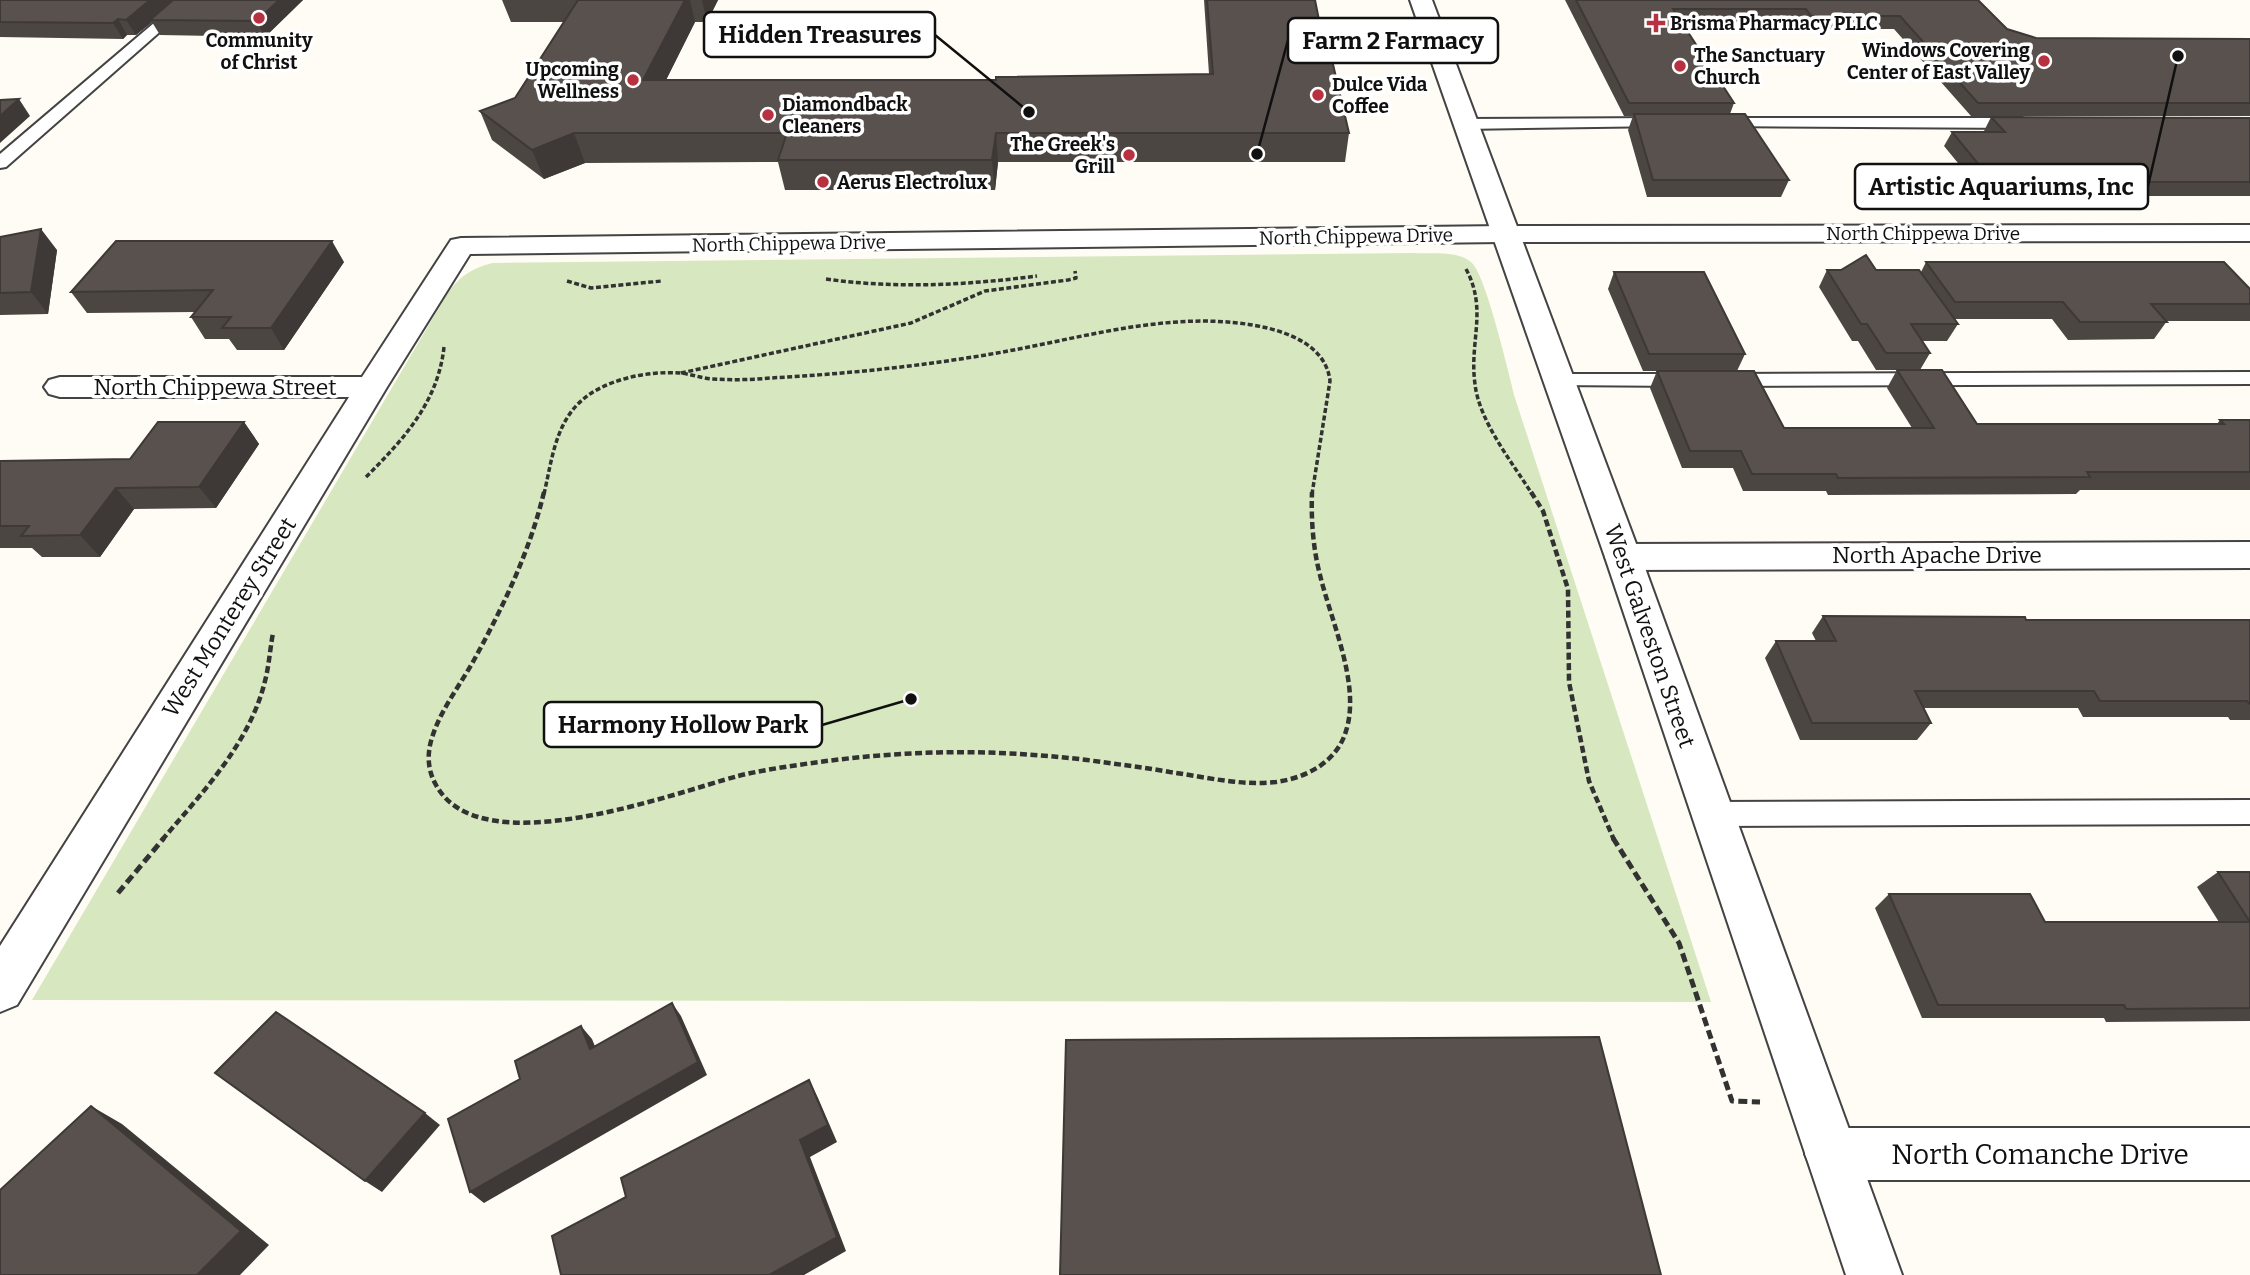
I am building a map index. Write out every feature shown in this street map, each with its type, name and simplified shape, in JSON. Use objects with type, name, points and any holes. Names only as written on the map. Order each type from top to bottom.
[{"type":"street","name":"West Galveston Street","points":[[1421,0],[1623,557],[1874,1275]]},
{"type":"street","name":"North Chippewa Drive","points":[[461,246],[1504,234],[2250,233]]},
{"type":"street","name":"West Monterey Street","points":[[0,989],[371,387],[461,246]]},
{"type":"street","name":"North Chippewa Street","points":[[60,387],[371,387]]},
{"type":"street","name":"North Apache Drive","points":[[1623,557],[2250,555]]},
{"type":"street","name":"North Comanche Drive","points":[[1831,1154],[2250,1154]]},
{"type":"lane","points":[[0,163],[189,0]]},
{"type":"lane","points":[[1464,124],[1678,123]]},
{"type":"lane","points":[[1705,123],[2041,123]]},
{"type":"lane","points":[[1558,380],[2250,378]]},
{"type":"lane","points":[[1713,814],[2250,813]]},
{"type":"path","points":[[1462,266],[1469,271],[1474,284],[1479,311],[1472,350],[1475,388],[1490,429],[1544,511],[1568,589],[1569,682],[1588,781],[1606,828],[1679,943],[1732,1101],[1813,1103]]},
{"type":"path","points":[[1062,272],[1087,269]]},
{"type":"path","points":[[678,373],[714,379],[823,374],[964,359],[1152,325],[1194,321],[1229,321],[1265,326],[1292,337],[1314,352],[1329,372],[1330,389],[1316,448],[1311,486],[1318,568],[1351,697],[1349,730],[1335,754],[1315,769],[1288,780],[1233,781],[1056,757],[977,751],[904,752],[747,774],[600,816],[527,823],[487,818],[456,808],[439,791],[426,761],[437,724],[473,661],[520,567],[536,525],[561,420],[594,392],[618,382],[650,374],[678,373],[911,323],[985,291],[1076,278],[1075,271]]},
{"type":"path","points":[[821,278],[848,283],[910,284],[974,282],[1049,274]]},
{"type":"path","points":[[564,279],[592,288],[673,279]]},
{"type":"path","points":[[357,486],[398,447],[426,406],[444,360],[444,339]]},
{"type":"path","points":[[114,899],[218,773],[247,726],[265,683],[273,632]]},
{"type":"green space","points":[[1414,253],[1460,256],[1472,263],[1484,286],[1515,398],[1711,1002],[32,1000],[447,294],[461,278],[472,271],[492,263]]},
{"type":"building","points":[[0,0],[150,0],[126,20],[118,19],[113,23],[0,22]]},
{"type":"building","points":[[173,0],[279,0],[257,21],[150,20]]},
{"type":"building","points":[[578,0],[685,0],[643,80],[996,80],[996,77],[1213,74],[1207,0],[1315,0],[1327,60],[1332,60],[1349,133],[996,133],[992,160],[778,160],[787,133],[574,133],[532,150],[480,111],[515,98]]},
{"type":"building","points":[[1576,0],[1978,0],[2007,29],[2036,38],[2250,39],[2250,103],[1978,103],[1900,16],[1811,16],[1806,9],[1673,9],[1734,103],[1629,103]]},
{"type":"building","points":[[19,99],[0,116],[0,100]]},
{"type":"building","points":[[1634,114],[1745,114],[1789,180],[1653,180]]},
{"type":"building","points":[[1991,117],[2250,118],[2250,182],[1993,182],[1952,132],[2005,132]]},
{"type":"building","points":[[41,229],[31,292],[0,293],[0,237]]},
{"type":"building","points":[[116,241],[332,241],[271,328],[222,328],[231,317],[191,317],[213,290],[71,292]]},
{"type":"building","points":[[1866,255],[1876,270],[1919,270],[1958,324],[1911,324],[1930,353],[1886,353],[1867,324],[1861,324],[1827,270],[1841,270]]},
{"type":"building","points":[[1926,262],[2224,262],[2250,289],[2250,304],[2151,304],[2167,322],[2080,322],[2063,302],[1955,302]]},
{"type":"building","points":[[1614,272],[1704,272],[1745,354],[1649,354]]},
{"type":"building","points":[[1897,370],[1942,370],[1977,424],[2224,424],[2220,420],[2250,420],[2250,472],[2087,472],[2090,477],[1838,478],[1836,474],[1752,474],[1741,451],[1690,451],[1657,371],[1754,371],[1784,428],[1934,428]]},
{"type":"building","points":[[158,422],[244,422],[199,487],[116,488],[80,535],[21,536],[29,526],[0,526],[0,461],[130,459]]},
{"type":"building","points":[[1823,616],[2250,620],[2250,704],[2247,701],[2100,701],[2094,691],[1915,691],[1931,723],[1812,723],[1776,641],[1836,641]]},
{"type":"building","points":[[2218,872],[2250,872],[2250,922]]},
{"type":"building","points":[[1889,894],[2030,894],[2045,922],[2250,922],[2250,1008],[2126,1009],[2124,1005],[1938,1005]]},
{"type":"building","points":[[672,1003],[698,1062],[470,1192],[448,1119],[520,1079],[515,1061],[581,1026],[590,1049]]},
{"type":"building","points":[[276,1012],[425,1113],[365,1181],[215,1073]]},
{"type":"building","points":[[1599,1037],[1661,1275],[1060,1275],[1066,1040]]},
{"type":"building","points":[[809,1080],[828,1125],[800,1140],[837,1237],[769,1275],[561,1275],[552,1236],[626,1197],[621,1178]]},
{"type":"building","points":[[91,1106],[241,1231],[197,1275],[0,1275],[0,1190]]},
{"type":"place","name":"Community of Christ","points":[[259,18]]},
{"type":"place","name":"Brisma Pharmacy PLLC","points":[[1656,23]]},
{"type":"place","name":"Artistic Aquariums, Inc","points":[[2178,56]]},
{"type":"place","name":"Windows Covering Center of East Valley","points":[[2044,61]]},
{"type":"place","name":"The Sanctuary Church","points":[[1680,66]]},
{"type":"place","name":"Upcoming Wellness","points":[[633,80]]},
{"type":"place","name":"Dulce Vida Coffee","points":[[1318,95]]},
{"type":"place","name":"Hidden Treasures","points":[[1029,112]]},
{"type":"place","name":"Diamondback Cleaners","points":[[768,115]]},
{"type":"place","name":"Farm 2 Farmacy","points":[[1257,154]]},
{"type":"place","name":"The Greek's Grill","points":[[1129,155]]},
{"type":"place","name":"Aerus Electrolux","points":[[823,182]]},
{"type":"place","name":"Harmony Hollow Park","points":[[911,699]]}]
